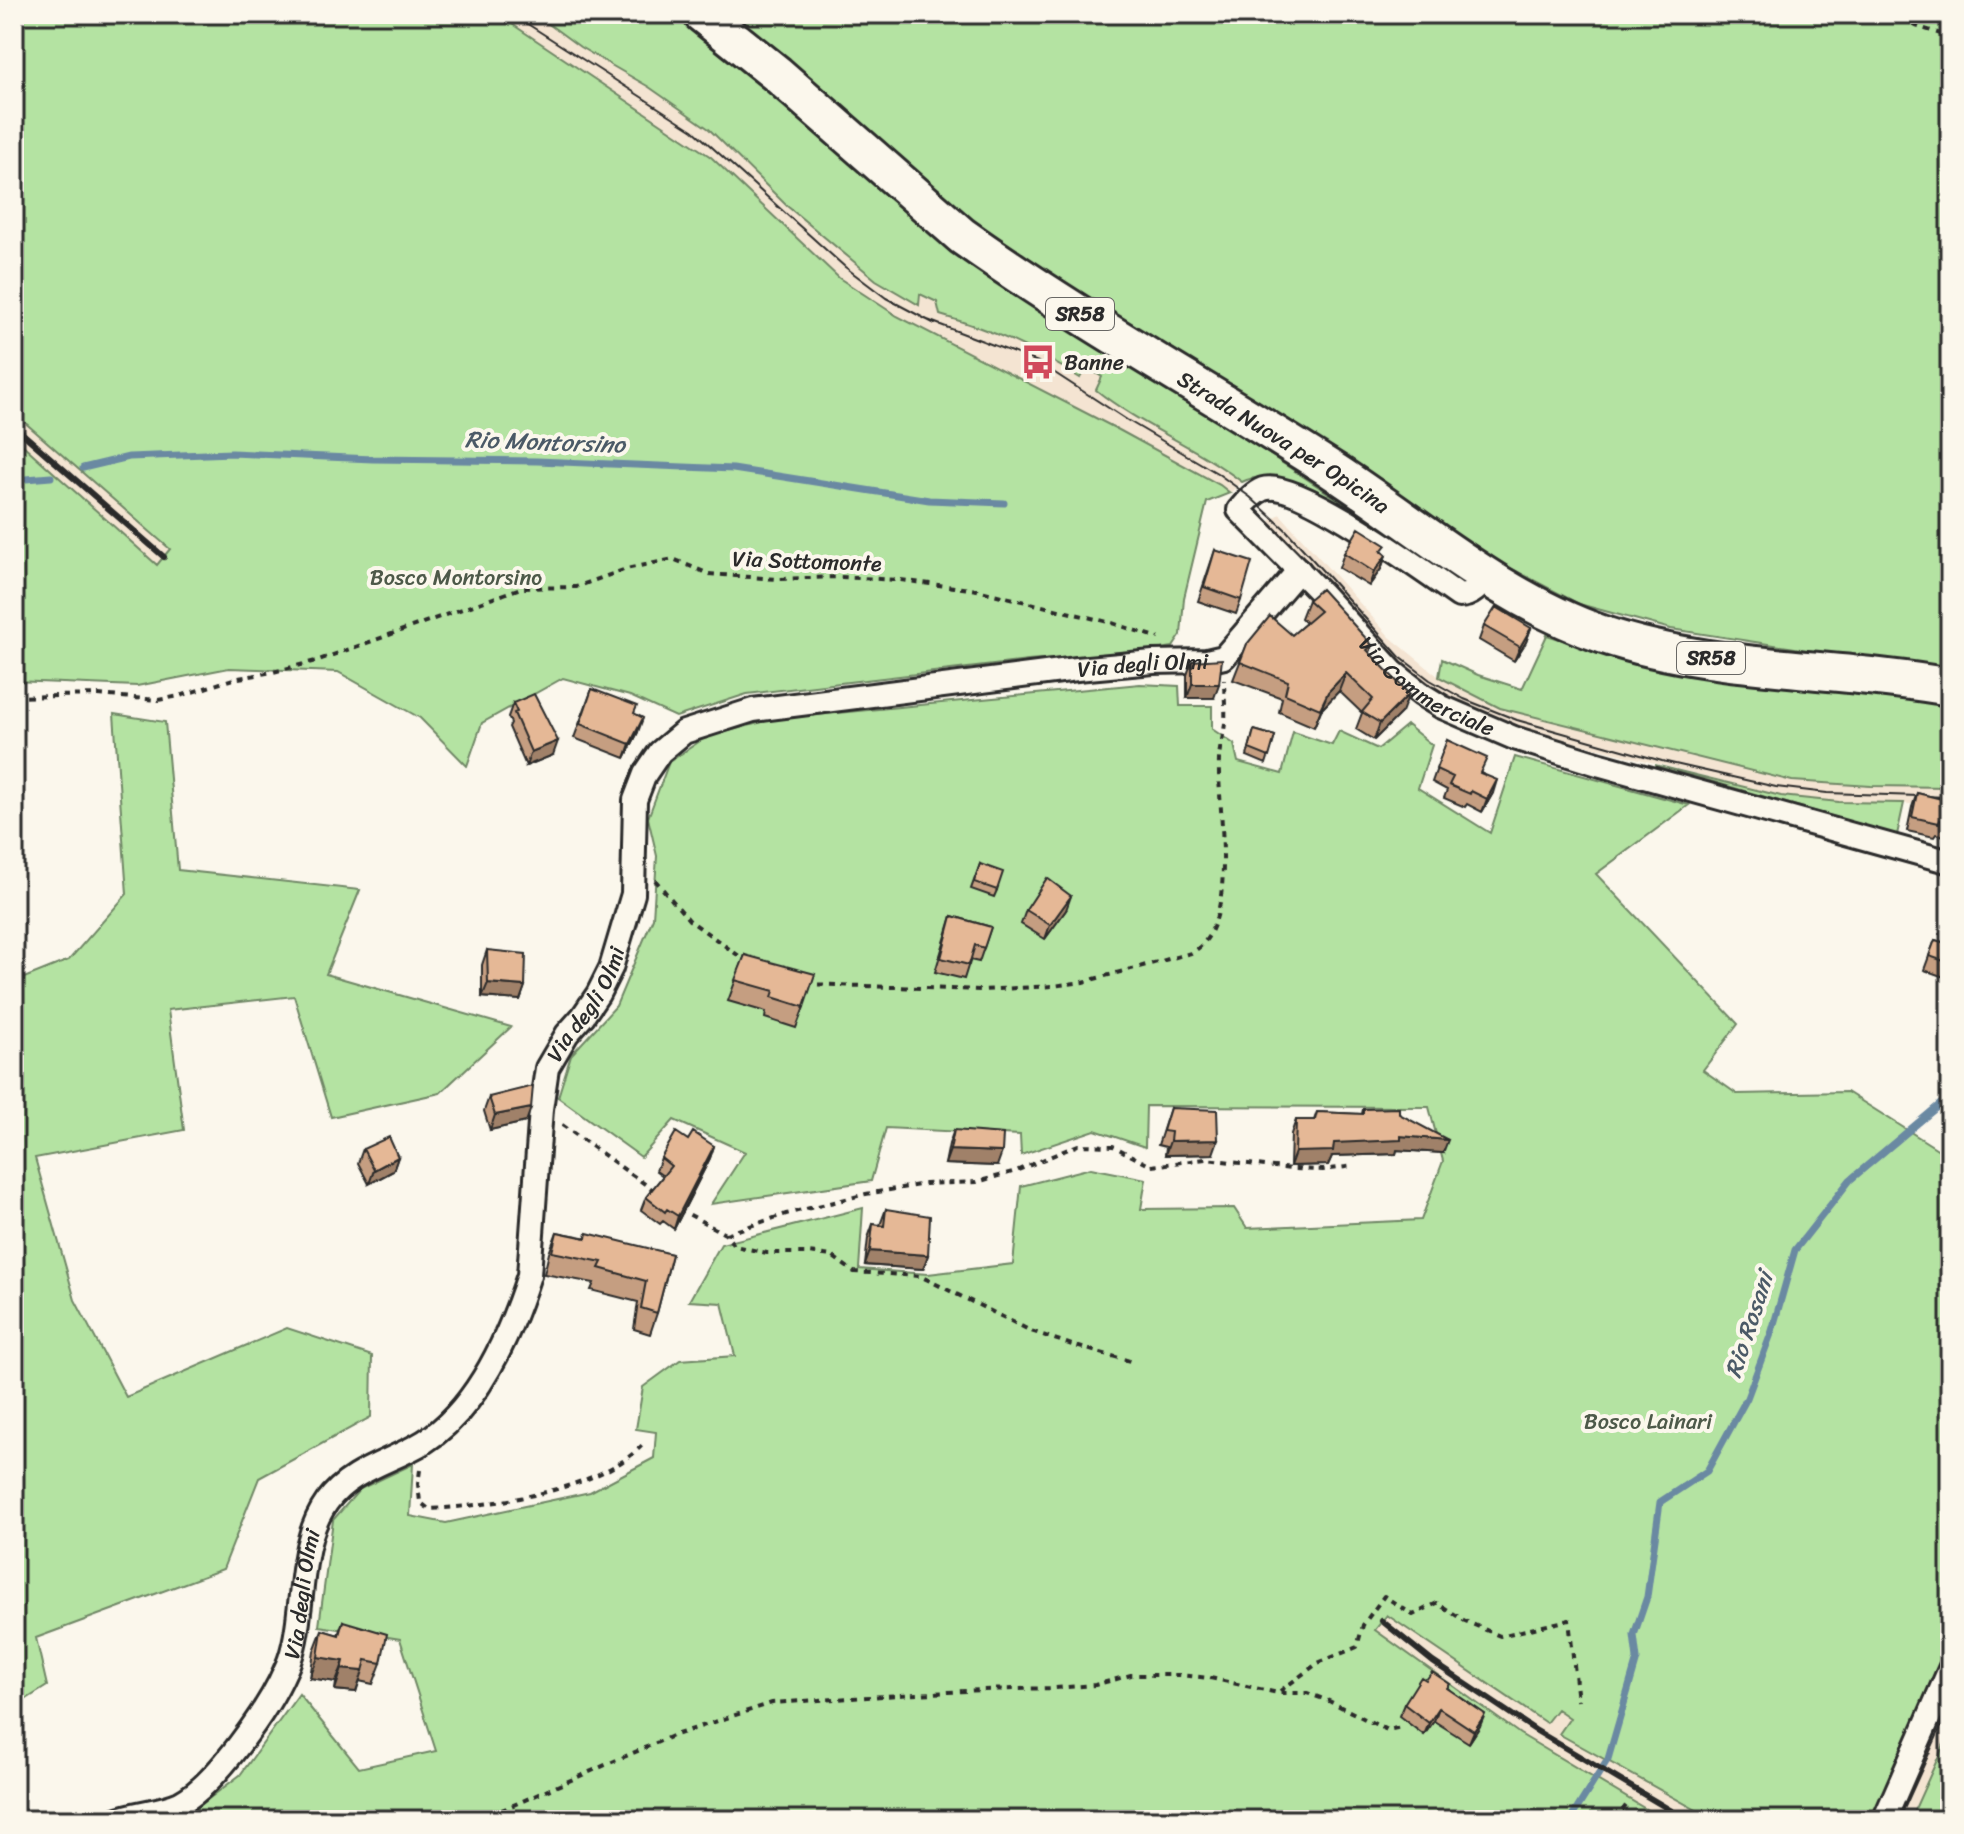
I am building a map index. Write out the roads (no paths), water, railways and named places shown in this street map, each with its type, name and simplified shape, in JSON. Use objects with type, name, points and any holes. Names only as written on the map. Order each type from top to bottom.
[{"type":"main road","name":"Strada Nuova per Opicina","points":[[702,14],[777,74],[972,243],[1346,479],[1487,576],[1532,603],[1571,622],[1649,647],[1692,656],[1950,687]]},
{"type":"street","name":"Via Commerciale","points":[[1487,576],[1475,591],[1459,596],[1379,541],[1316,504],[1277,488],[1263,489],[1250,497],[1239,510],[1393,672],[1421,694],[1466,719],[1514,738],[1601,765],[1950,862]]},
{"type":"street","name":"Via degli Olmi","points":[[116,1820],[182,1802],[202,1786],[236,1749],[285,1671],[295,1638],[310,1538],[318,1515],[346,1481],[426,1441],[462,1406],[475,1390],[521,1301],[532,1257],[541,1109],[547,1068],[567,1034],[598,994],[616,956],[633,894],[635,800],[645,774],[660,752],[684,732],[753,710],[1091,667],[1207,661],[1224,657],[1299,570]]},
{"type":"street","points":[[1884,1820],[1950,1669]]},
{"type":"waterway","name":"Rio Montorsino","points":[[83,468],[129,457],[232,453],[537,461],[733,469],[929,500],[1004,503]]},
{"type":"waterway","name":"Rio Montorsino","points":[[14,480],[51,477]]},
{"type":"waterway","name":"Rio Rosani","points":[[1570,1820],[1608,1759],[1637,1659],[1634,1635],[1647,1597],[1660,1502],[1707,1471],[1747,1398],[1772,1331],[1795,1250],[1850,1180],[1950,1096]]},
{"type":"tram line","points":[[512,14],[693,130],[845,267],[886,298],[935,324]]},
{"type":"tram line","points":[[925,319],[1038,362],[1217,473],[1250,497],[1286,530],[1400,657],[1430,680],[1464,699],[1517,720],[1662,761],[1776,787],[1827,793],[1950,797]]},
{"type":"tram line","points":[[1899,1820],[1950,1707]]},
{"type":"railway","points":[[14,426],[164,557]]},
{"type":"railway","points":[[1382,1621],[1433,1662],[1535,1730],[1687,1820]]},
{"type":"place","name":"Banne","points":[[1038,362]]},
{"type":"park label","name":"Bosco Montorsino","points":[[456,577]]},
{"type":"park label","name":"Bosco Lainari","points":[[1648,1421]]}]
